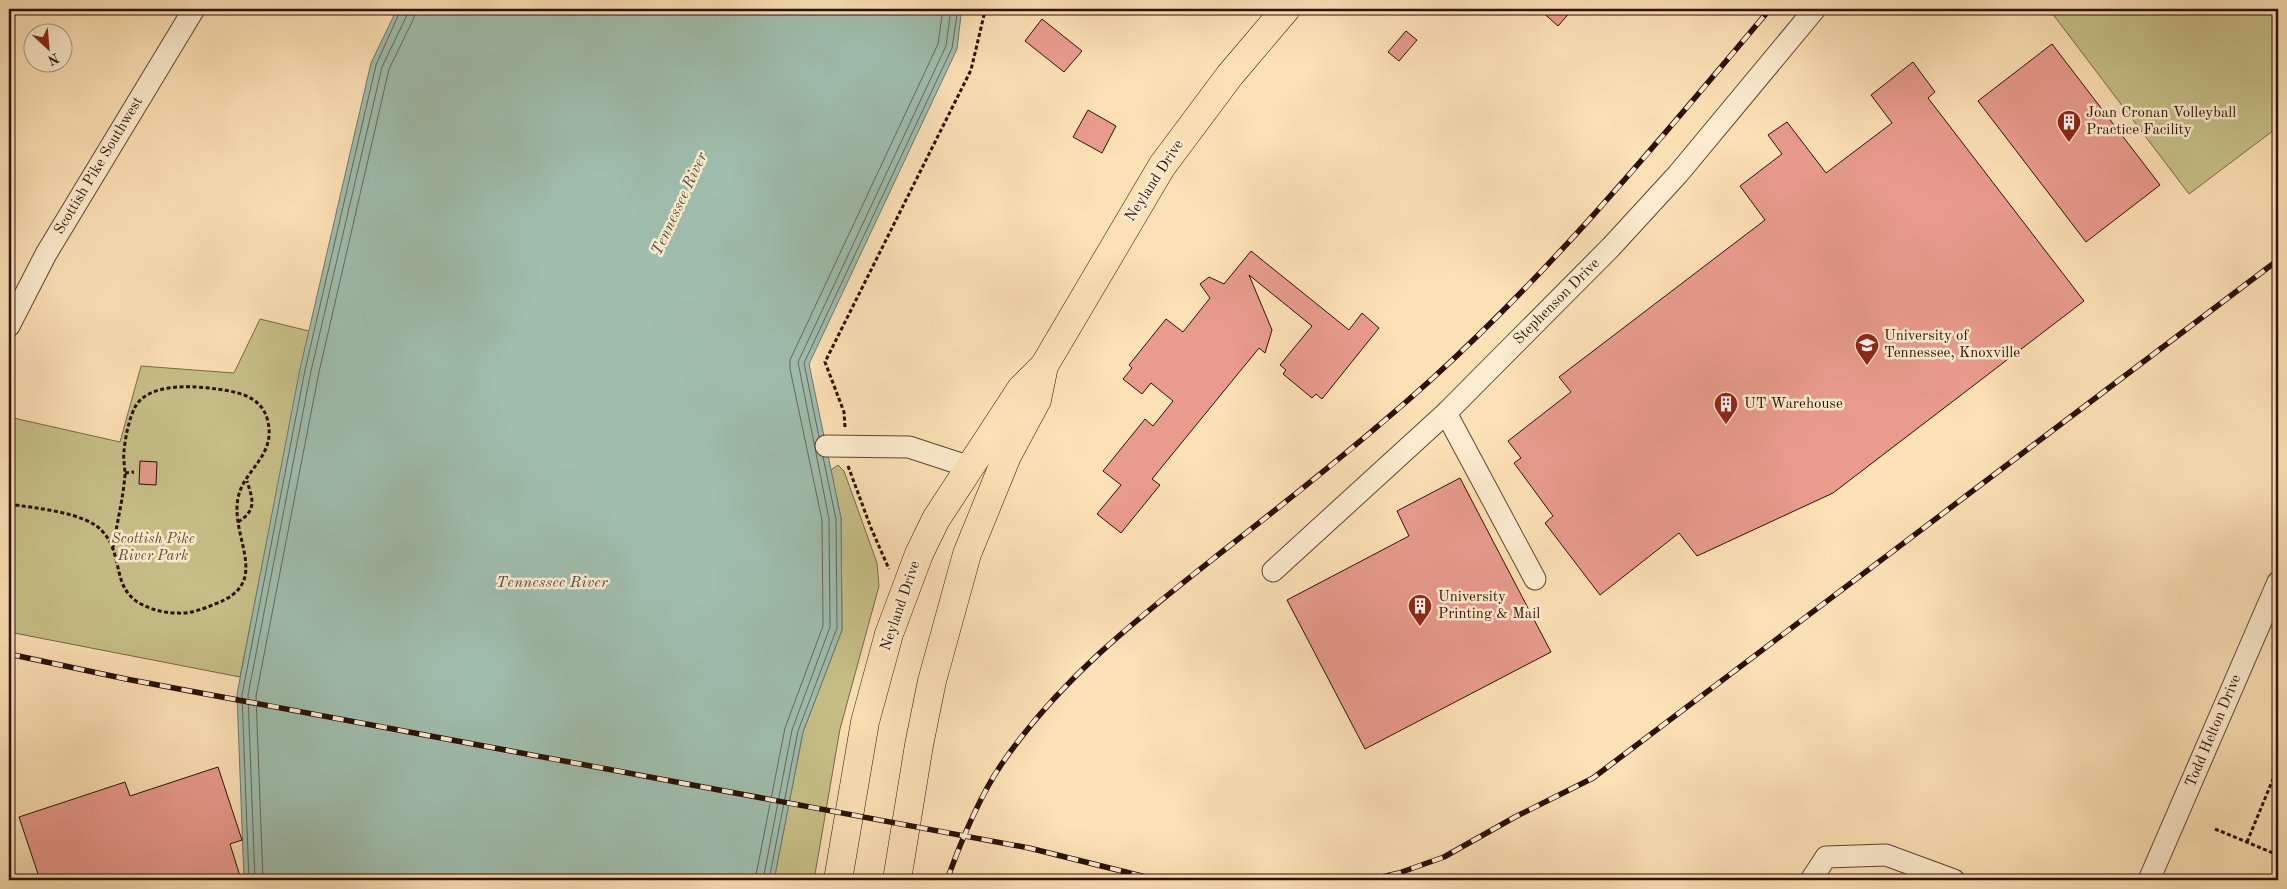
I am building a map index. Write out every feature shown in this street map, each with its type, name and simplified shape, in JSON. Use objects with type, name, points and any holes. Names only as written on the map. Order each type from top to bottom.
[{"type":"main road","name":"Neyland Drive","points":[[838,880],[865,722],[889,634],[936,519],[1020,389],[1044,366],[1162,166],[1230,75],[1286,9]]},
{"type":"main road","name":"Neyland Drive","points":[[897,880],[919,745],[932,681],[967,554],[1007,456],[1037,400],[1044,366]]},
{"type":"street","name":"Scottish Pike Southwest","points":[[9,326],[46,254],[194,9]]},
{"type":"street","name":"Stephenson Drive","points":[[1273,571],[1446,413],[1625,233],[1678,174],[1814,9]]},
{"type":"street","points":[[1446,413],[1535,578]]},
{"type":"street","points":[[826,446],[909,447],[970,467]]},
{"type":"street","name":"Todd Helton Drive","points":[[2149,880],[2278,582]]},
{"type":"street","points":[[1811,880],[1826,857],[1886,856],[1954,880]]},
{"type":"path","points":[[9,504],[72,516],[90,523],[103,531],[113,547],[121,584],[130,598],[154,610],[178,614],[197,611],[223,601],[242,587],[247,572],[245,552],[238,522],[238,497],[246,481],[265,453],[269,436],[266,418],[258,402],[237,392],[208,388],[168,388],[150,394],[136,406],[123,452],[125,473],[113,547]]},
{"type":"path","points":[[125,473],[134,472]]},
{"type":"path","points":[[238,522],[250,513],[253,499],[246,481]]},
{"type":"path","points":[[2247,842],[2278,767]]},
{"type":"path","points":[[2215,829],[2278,855]]},
{"type":"path","points":[[1866,880],[1899,880]]},
{"type":"green space","points":[[2049,9],[2278,9],[2278,127],[2189,194]]},
{"type":"green space","name":"Scottish Pike River Park","points":[[260,319],[309,331],[240,677],[9,632],[9,417],[120,442],[141,366],[234,373]]},
{"type":"green space","points":[[838,465],[844,471],[877,563],[879,586],[840,729],[814,880],[774,880],[803,732],[842,630],[841,518],[831,470]]},
{"type":"water","name":"Tennessee River","points":[[397,9],[964,9],[961,15],[957,49],[809,364],[841,518],[842,630],[803,732],[774,880],[244,880],[237,694],[300,369],[371,63]]},
{"type":"building","points":[[1539,9],[1573,9],[1558,26]]},
{"type":"building","points":[[1042,19],[1082,51],[1064,72],[1025,41]]},
{"type":"building","points":[[1406,31],[1417,40],[1399,61],[1388,52]]},
{"type":"building","name":"Joan Cronan Volleyball Practice Facility","points":[[2052,44],[2160,185],[2086,242],[1978,101]]},
{"type":"building","points":[[1913,62],[1935,92],[1928,98],[2084,301],[1833,493],[1697,556],[1679,533],[1600,595],[1545,523],[1553,516],[1514,463],[1521,458],[1508,441],[1571,392],[1559,377],[1765,220],[1740,186],[1782,154],[1768,135],[1787,122],[1826,173],[1892,123],[1871,95]]},
{"type":"building","points":[[1088,110],[1116,126],[1102,153],[1073,137]]},
{"type":"building","points":[[1251,251],[1349,330],[1362,313],[1379,328],[1322,399],[1316,394],[1312,398],[1283,374],[1286,370],[1280,365],[1312,326],[1249,275],[1272,330],[1265,353],[1259,348],[1152,479],[1160,485],[1121,533],[1097,514],[1121,485],[1103,471],[1145,419],[1153,426],[1173,401],[1151,383],[1142,394],[1123,379],[1132,368],[1129,365],[1166,319],[1183,332],[1210,298],[1200,284],[1209,277],[1224,284]]},
{"type":"building","points":[[140,461],[157,462],[156,485],[139,484]]},
{"type":"building","name":"University Printing & Mail","points":[[1460,478],[1551,652],[1365,749],[1287,600],[1409,536],[1397,511]]},
{"type":"building","points":[[218,767],[242,840],[230,844],[240,876],[227,880],[40,880],[19,817],[125,782],[130,796]]},
{"type":"railway","points":[[947,880],[971,821],[993,777],[1024,733],[1049,704],[1104,649],[1162,599],[1357,444],[1409,400],[1479,334],[1608,199],[1770,9]]},
{"type":"railway","points":[[1369,880],[1399,873],[1444,857],[1515,817],[1593,778],[2278,260]]},
{"type":"railway","points":[[9,654],[126,679],[1029,848],[1158,880]]},
{"type":"place","name":"Joan Cronan Volleyball Practice Facility","points":[[2069,143]]},
{"type":"place","name":"University of Tennessee, Knoxville","points":[[1867,366]]},
{"type":"place","name":"UT Warehouse","points":[[1726,425]]},
{"type":"place","name":"University Printing & Mail","points":[[1420,627]]}]
